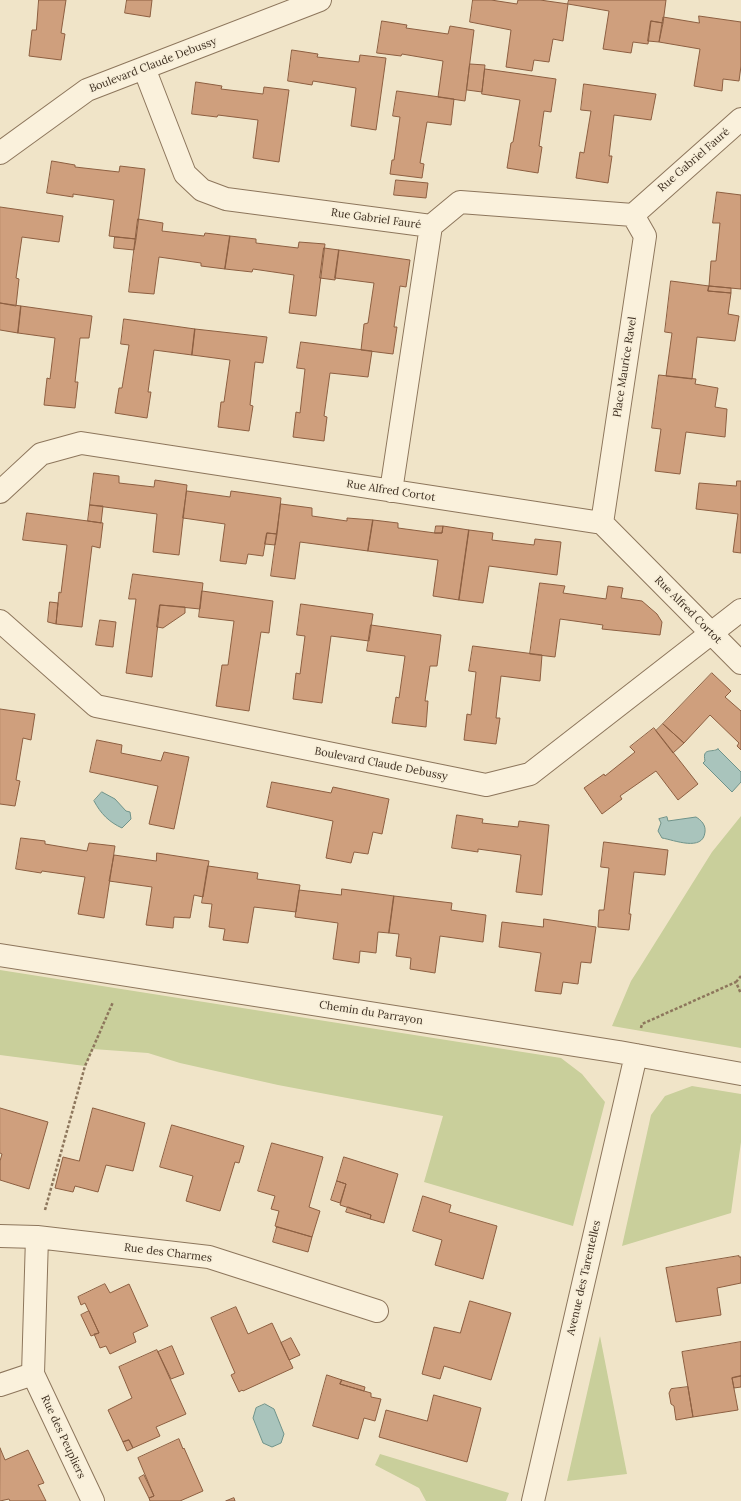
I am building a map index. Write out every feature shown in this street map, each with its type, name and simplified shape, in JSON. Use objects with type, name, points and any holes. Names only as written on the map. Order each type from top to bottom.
[{"type":"street","name":"Boulevard Claude Debussy","points":[[0,153],[87,90],[320,0]]},
{"type":"street","name":"Rue Gabriel Fauré","points":[[144,68],[185,174],[202,190],[226,199],[431,226],[460,202],[633,214],[741,119]]},
{"type":"street","name":"Place Maurice Ravel","points":[[602,522],[645,236],[633,214]]},
{"type":"street","points":[[391,491],[431,226]]},
{"type":"street","name":"Rue Alfred Cortot","points":[[0,492],[41,454],[81,443],[602,522],[741,663]]},
{"type":"street","name":"Boulevard Claude Debussy","points":[[0,621],[96,706],[486,785],[530,774],[741,610]]},
{"type":"street","name":"Chemin du Parrayon","points":[[0,954],[636,1055],[741,1074]]},
{"type":"street","name":"Avenue des Tarentelles","points":[[533,1501],[636,1055]]},
{"type":"street","name":"Rue des Charmes","points":[[0,1236],[37,1237],[209,1257],[376,1311]]},
{"type":"street","name":"Rue des Peupliers","points":[[37,1237],[33,1374],[93,1501]]},
{"type":"street","points":[[0,1385],[33,1374]]},
{"type":"path","points":[[37,1237],[86,1066],[125,974]]},
{"type":"path","points":[[636,1055],[642,1024],[736,982],[741,976]]},
{"type":"path","points":[[736,982],[741,994]]},
{"type":"green space","points":[[741,816],[741,1048],[612,1026],[631,981],[712,852]]},
{"type":"green space","points":[[0,970],[561,1058],[582,1074],[605,1102],[573,1226],[424,1182],[443,1116],[278,1085],[180,1063],[148,1053],[93,1049],[85,1066],[0,1055]]},
{"type":"green space","points":[[692,1086],[741,1094],[741,1142],[731,1213],[622,1246],[651,1115],[665,1096]]},
{"type":"green space","points":[[600,1336],[627,1474],[567,1481]]},
{"type":"green space","points":[[380,1454],[509,1493],[506,1501],[426,1501],[419,1488],[375,1465]]},
{"type":"water","points":[[718,749],[741,772],[741,782],[732,792],[703,763],[705,761],[704,757],[706,752]]},
{"type":"water","points":[[102,792],[115,799],[126,811],[130,812],[131,819],[122,828],[106,817],[94,801]]},
{"type":"water","points":[[667,817],[668,821],[696,817],[705,827],[703,838],[699,842],[687,843],[662,838],[658,831],[661,823],[659,819]]},
{"type":"water","points":[[265,1404],[274,1409],[284,1434],[281,1443],[272,1447],[263,1443],[253,1418],[256,1408]]},
{"type":"building","points":[[39,0],[66,0],[61,33],[65,34],[61,60],[29,56],[32,30],[36,30]]},
{"type":"building","points":[[127,0],[152,0],[150,17],[125,13]]},
{"type":"building","points":[[473,0],[491,0],[517,4],[518,0],[540,0],[568,4],[563,41],[553,39],[549,62],[534,60],[532,71],[506,67],[511,30],[470,22]]},
{"type":"building","points":[[569,0],[666,0],[663,23],[651,21],[648,44],[633,42],[631,53],[603,49],[609,11],[568,4]]},
{"type":"building","points":[[699,16],[741,22],[741,66],[739,81],[723,79],[722,91],[694,86],[700,49],[659,42],[663,17],[699,23]]},
{"type":"building","points":[[382,21],[407,25],[406,28],[448,34],[450,26],[474,30],[465,101],[438,97],[443,61],[402,54],[401,56],[377,53]]},
{"type":"building","points":[[651,21],[663,23],[659,42],[648,41]]},
{"type":"building","points":[[292,50],[318,54],[317,57],[359,62],[360,55],[386,58],[376,130],[351,126],[356,88],[313,81],[312,85],[288,81]]},
{"type":"building","points":[[470,64],[485,65],[482,92],[467,90]]},
{"type":"building","points":[[485,69],[556,79],[551,112],[544,111],[539,146],[542,147],[538,173],[507,168],[520,100],[482,94]]},
{"type":"building","points":[[196,82],[222,86],[221,89],[263,94],[264,87],[289,90],[279,162],[253,158],[258,120],[218,115],[217,117],[192,114]]},
{"type":"building","points":[[584,84],[656,94],[651,120],[614,115],[609,156],[612,156],[608,183],[576,178],[580,152],[584,153],[591,111],[581,110]]},
{"type":"building","points":[[397,91],[454,99],[451,125],[427,122],[420,163],[424,164],[422,178],[390,174],[392,160],[394,160],[400,117],[393,116]]},
{"type":"building","points":[[52,161],[75,165],[75,167],[119,172],[120,166],[145,169],[136,239],[109,236],[114,200],[73,194],[73,197],[47,193]]},
{"type":"building","points":[[396,180],[428,183],[426,198],[394,195]]},
{"type":"building","points":[[717,192],[741,195],[741,289],[709,286],[711,261],[716,261],[720,223],[713,223]]},
{"type":"building","points":[[0,207],[63,216],[59,242],[22,237],[16,278],[19,279],[16,306],[0,303]]},
{"type":"building","points":[[138,219],[163,223],[162,231],[204,236],[205,233],[230,236],[225,269],[201,266],[201,263],[159,257],[154,294],[129,292]]},
{"type":"building","points":[[230,236],[256,239],[256,243],[298,248],[299,242],[325,244],[316,316],[289,313],[294,275],[253,269],[252,272],[225,269]]},
{"type":"building","points":[[115,237],[136,239],[134,250],[114,248]]},
{"type":"building","points":[[324,248],[339,250],[335,280],[320,278]]},
{"type":"building","points":[[339,250],[410,260],[406,287],[400,286],[394,327],[397,327],[393,354],[361,350],[364,324],[368,323],[374,283],[335,278]]},
{"type":"building","points":[[671,281],[709,286],[708,291],[731,293],[728,314],[739,316],[735,341],[697,337],[692,379],[666,376],[672,333],[665,332]]},
{"type":"building","points":[[709,286],[731,288],[731,293],[708,291]]},
{"type":"building","points":[[0,303],[21,306],[18,333],[0,330]]},
{"type":"building","points":[[21,306],[92,316],[89,338],[80,338],[75,382],[78,382],[75,408],[44,405],[47,378],[50,379],[55,338],[18,333]]},
{"type":"building","points":[[124,319],[195,329],[192,355],[154,350],[148,392],[151,392],[147,418],[115,413],[119,388],[122,388],[129,345],[121,344]]},
{"type":"building","points":[[195,329],[267,337],[263,363],[255,362],[250,405],[253,406],[249,431],[218,427],[221,402],[224,402],[230,360],[192,355]]},
{"type":"building","points":[[301,342],[372,351],[368,377],[330,373],[324,416],[327,417],[324,441],[293,437],[296,412],[300,413],[305,369],[297,368]]},
{"type":"building","points":[[659,375],[696,379],[695,384],[718,388],[715,407],[727,409],[725,437],[686,432],[680,474],[655,471],[661,429],[652,428]]},
{"type":"building","points":[[94,473],[119,476],[119,483],[154,487],[155,480],[187,485],[179,555],[153,552],[157,514],[90,505]]},
{"type":"building","points":[[737,481],[741,481],[741,553],[733,552],[738,514],[696,509],[699,483],[736,486]]},
{"type":"building","points":[[187,491],[230,497],[231,491],[281,498],[277,534],[267,533],[263,556],[248,554],[246,564],[220,561],[225,524],[183,518]]},
{"type":"building","points":[[281,504],[312,508],[312,516],[347,521],[347,518],[373,520],[368,551],[300,542],[295,579],[271,576]]},
{"type":"building","points":[[90,505],[103,506],[101,523],[88,521]]},
{"type":"building","points":[[27,513],[103,523],[100,548],[92,546],[82,627],[56,624],[59,592],[61,593],[67,545],[23,540]]},
{"type":"building","points":[[373,520],[398,523],[398,528],[435,533],[442,533],[443,526],[469,530],[459,600],[433,596],[438,560],[368,551]]},
{"type":"building","points":[[436,526],[443,526],[442,533],[435,533]]},
{"type":"building","points":[[469,530],[493,533],[492,540],[534,545],[535,539],[561,542],[557,575],[489,566],[483,603],[459,600]]},
{"type":"building","points":[[267,533],[277,534],[275,545],[265,544]]},
{"type":"building","points":[[133,574],[203,583],[200,609],[160,605],[152,677],[126,673],[136,599],[129,599]]},
{"type":"building","points":[[540,583],[565,586],[563,593],[606,599],[608,586],[623,588],[621,598],[642,601],[657,614],[662,622],[660,635],[602,629],[603,625],[560,619],[555,657],[530,654]]},
{"type":"building","points":[[202,591],[273,601],[269,633],[261,632],[249,711],[216,706],[222,665],[228,665],[234,621],[199,617]]},
{"type":"building","points":[[50,602],[58,603],[56,624],[48,622]]},
{"type":"building","points":[[301,604],[373,614],[369,641],[331,636],[322,703],[293,699],[296,673],[300,674],[305,636],[297,635]]},
{"type":"building","points":[[160,605],[185,607],[185,613],[163,628],[157,627]]},
{"type":"building","points":[[100,620],[116,622],[113,647],[96,645]]},
{"type":"building","points":[[371,625],[441,635],[437,666],[430,666],[425,701],[428,701],[426,727],[392,723],[396,697],[399,698],[405,656],[367,651]]},
{"type":"building","points":[[473,646],[542,655],[540,681],[501,676],[496,718],[500,718],[496,744],[464,740],[467,714],[471,715],[476,672],[469,671]]},
{"type":"building","points":[[712,673],[731,691],[725,697],[741,711],[741,750],[737,746],[739,743],[710,715],[684,743],[663,724]]},
{"type":"building","points":[[0,709],[35,714],[31,740],[23,738],[16,780],[20,781],[15,806],[0,804]]},
{"type":"building","points":[[663,724],[684,743],[673,753],[656,731]]},
{"type":"building","points":[[654,728],[698,784],[678,800],[656,771],[620,796],[622,799],[602,814],[584,788],[604,774],[605,776],[635,752],[630,747]]},
{"type":"building","points":[[97,740],[122,745],[121,753],[161,761],[164,752],[189,757],[174,829],[149,824],[158,786],[90,772]]},
{"type":"building","points":[[272,782],[331,793],[333,787],[389,799],[382,834],[373,832],[368,854],[354,852],[351,863],[326,858],[333,821],[267,807]]},
{"type":"building","points":[[457,815],[483,819],[482,823],[518,827],[519,821],[549,825],[542,895],[516,892],[521,855],[478,849],[478,852],[452,848]]},
{"type":"building","points":[[21,838],[45,841],[45,844],[87,851],[89,843],[115,846],[104,918],[78,914],[85,877],[16,869]]},
{"type":"building","points":[[604,842],[668,850],[665,875],[634,872],[629,914],[631,914],[629,930],[598,927],[599,910],[604,910],[609,868],[601,867]]},
{"type":"building","points":[[157,853],[209,861],[203,897],[194,895],[190,918],[174,917],[173,928],[146,925],[152,887],[109,881],[114,855],[156,861]]},
{"type":"building","points":[[208,866],[258,873],[257,879],[300,885],[296,912],[254,907],[248,943],[223,940],[225,929],[209,927],[212,904],[202,903]]},
{"type":"building","points":[[342,889],[394,896],[389,933],[378,932],[376,953],[360,951],[359,963],[333,959],[338,923],[295,917],[299,890],[341,895]]},
{"type":"building","points":[[394,896],[452,903],[451,910],[486,915],[483,942],[440,936],[435,973],[410,969],[411,958],[396,956],[399,934],[389,933]]},
{"type":"building","points":[[544,919],[596,927],[591,963],[581,962],[578,984],[563,982],[561,994],[535,991],[541,953],[499,947],[502,922],[543,927]]},
{"type":"building","points":[[0,1108],[48,1122],[29,1189],[0,1180],[0,1161],[2,1154],[0,1153]]},
{"type":"building","points":[[93,1108],[145,1123],[133,1171],[106,1165],[98,1192],[75,1186],[73,1192],[55,1188],[63,1157],[79,1161]]},
{"type":"building","points":[[172,1125],[244,1146],[239,1163],[235,1162],[220,1211],[186,1201],[193,1176],[160,1167]]},
{"type":"building","points":[[272,1143],[323,1157],[309,1207],[320,1211],[312,1237],[275,1226],[279,1211],[271,1209],[275,1196],[258,1191]]},
{"type":"building","points":[[344,1157],[398,1174],[384,1223],[370,1219],[371,1215],[340,1205],[346,1184],[337,1181]]},
{"type":"building","points":[[337,1181],[346,1184],[340,1203],[331,1200]]},
{"type":"building","points":[[423,1196],[451,1205],[449,1212],[497,1226],[483,1279],[435,1265],[442,1240],[413,1231]]},
{"type":"building","points":[[348,1207],[371,1215],[370,1219],[346,1212]]},
{"type":"building","points":[[277,1227],[312,1237],[308,1252],[273,1242]]},
{"type":"building","points":[[739,1256],[741,1257],[741,1283],[717,1288],[721,1315],[676,1322],[666,1268]]},
{"type":"building","points":[[105,1284],[110,1293],[129,1284],[148,1326],[133,1333],[136,1342],[110,1354],[106,1346],[100,1348],[94,1334],[99,1333],[85,1303],[81,1305],[78,1297]]},
{"type":"building","points":[[470,1301],[511,1313],[491,1380],[444,1366],[440,1379],[422,1374],[434,1327],[460,1333]]},
{"type":"building","points":[[236,1307],[248,1334],[272,1323],[293,1368],[239,1392],[231,1375],[235,1373],[211,1318]]},
{"type":"building","points":[[89,1311],[99,1333],[91,1336],[81,1315]]},
{"type":"building","points":[[291,1338],[300,1355],[289,1360],[281,1343]]},
{"type":"building","points":[[741,1342],[741,1376],[732,1378],[738,1410],[693,1417],[682,1352]]},
{"type":"building","points":[[172,1346],[184,1374],[171,1379],[158,1352]]},
{"type":"building","points":[[157,1350],[186,1414],[156,1427],[160,1436],[133,1448],[129,1440],[123,1442],[108,1410],[132,1398],[119,1367]]},
{"type":"building","points":[[327,1375],[342,1380],[340,1384],[371,1393],[371,1397],[381,1399],[375,1421],[364,1418],[358,1439],[313,1426]]},
{"type":"building","points":[[741,1376],[741,1387],[734,1388],[732,1378]]},
{"type":"building","points":[[342,1380],[365,1387],[364,1391],[340,1384]]},
{"type":"building","points":[[688,1387],[693,1417],[676,1420],[674,1406],[671,1404],[669,1393],[671,1389]]},
{"type":"building","points":[[434,1395],[481,1408],[467,1462],[379,1437],[386,1410],[427,1421]]},
{"type":"building","points":[[179,1439],[203,1491],[180,1501],[150,1501],[149,1498],[154,1496],[138,1458]]},
{"type":"building","points":[[129,1440],[133,1448],[127,1451],[123,1442]]},
{"type":"building","points":[[0,1448],[5,1460],[28,1450],[44,1483],[38,1485],[46,1501],[10,1501],[9,1499],[0,1501]]},
{"type":"building","points":[[144,1475],[154,1496],[149,1498],[139,1478]]},
{"type":"building","points":[[234,1498],[235,1501],[226,1501]]}]
